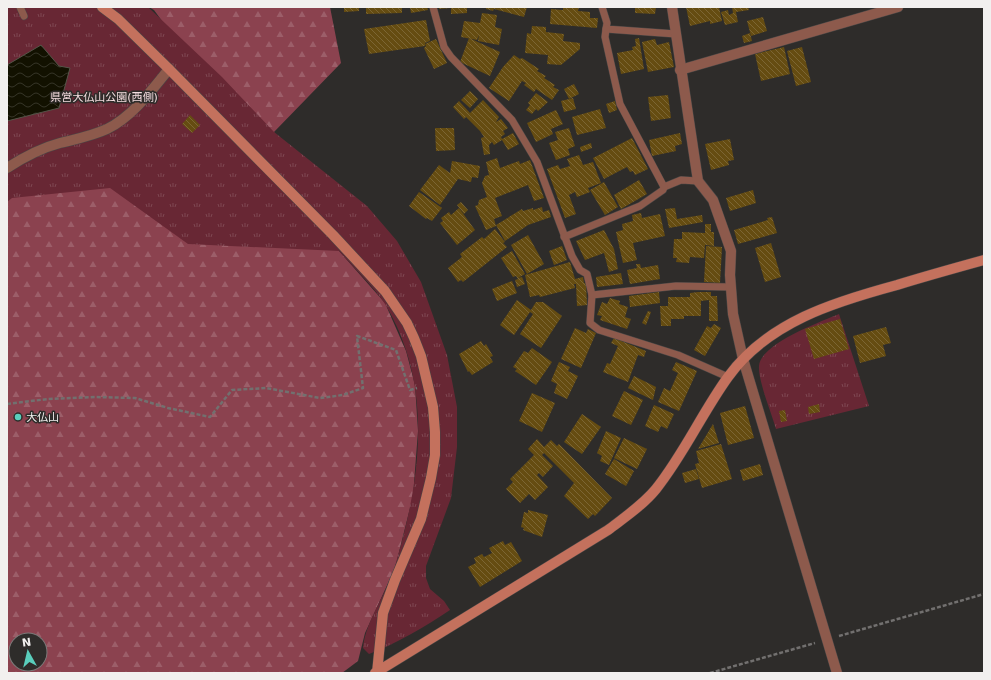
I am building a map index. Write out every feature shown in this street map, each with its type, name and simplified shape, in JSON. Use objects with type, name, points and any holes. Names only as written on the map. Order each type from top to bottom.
[{"type":"street","points":[[102,7],[118,19],[169,69],[333,234],[385,291],[407,323],[422,356],[433,407],[436,432],[431,478],[421,519],[388,596],[383,613],[376,673]]},
{"type":"street","points":[[672,7],[680,70],[698,181],[713,200],[731,251],[730,287],[733,314],[743,359],[837,673]]},
{"type":"street","points":[[680,70],[898,7]]},
{"type":"street","points":[[7,168],[39,150],[94,134],[116,124],[132,110],[169,69]]},
{"type":"street","points":[[376,673],[608,530],[635,510],[655,490],[673,466],[728,377],[743,359],[757,346],[775,333],[801,318],[843,300],[984,260]]},
{"type":"lane","points":[[20,7],[24,16]]},
{"type":"lane","points":[[433,7],[444,47],[451,57],[512,120],[537,162],[560,220],[564,237],[580,270],[587,274],[592,295],[590,323],[599,330],[678,354],[728,377]]},
{"type":"lane","points":[[602,7],[607,23],[605,37],[620,104],[664,187]]},
{"type":"lane","points":[[606,29],[676,34]]},
{"type":"lane","points":[[564,237],[640,206],[663,190],[664,187],[681,180],[698,181]]},
{"type":"lane","points":[[592,295],[676,286],[730,287]]},
{"type":"path","points":[[7,404],[48,398],[135,398],[168,408],[210,417],[232,390],[266,388],[320,398],[343,395],[363,388],[358,336],[396,350],[410,390]]},
{"type":"path","points":[[710,673],[984,594]]},
{"type":"green space","name":"県営大仏山公園(西側)","points":[[7,7],[148,7],[222,77],[274,132],[367,206],[397,241],[421,282],[447,355],[457,407],[457,447],[451,498],[426,566],[426,578],[430,589],[444,601],[450,610],[411,634],[379,650],[369,654],[363,648],[368,627],[395,566],[404,533],[416,466],[418,433],[417,400],[411,367],[401,335],[381,298],[339,251],[188,244],[110,188],[12,198],[7,202]]},
{"type":"green space","points":[[149,7],[330,7],[341,63],[274,132],[339,251],[385,303],[406,351],[415,385],[418,431],[413,496],[395,568],[365,633],[358,661],[342,673],[7,673],[7,184],[196,67],[154,10]]},
{"type":"green space","points":[[839,314],[869,406],[776,429],[759,372],[759,366],[762,358],[769,350],[792,335]]},
{"type":"water","points":[[41,45],[59,66],[70,68],[59,108],[7,121],[7,65]]},
{"type":"building","points":[[344,7],[359,7],[359,11],[344,12]]},
{"type":"building","points":[[366,7],[402,7],[402,13],[366,14]]},
{"type":"building","points":[[410,7],[427,7],[428,10],[411,13]]},
{"type":"building","points":[[439,7],[467,7],[467,13],[451,14],[451,8],[439,9]]},
{"type":"building","points":[[486,7],[527,7],[524,17],[494,9],[493,11],[486,9]]},
{"type":"building","points":[[563,7],[579,7],[578,11],[590,12],[590,18],[598,18],[597,28],[550,24],[551,9],[563,10]]},
{"type":"building","points":[[635,7],[656,7],[655,14],[635,13]]},
{"type":"building","points":[[686,7],[719,7],[722,21],[710,24],[710,21],[690,26]]},
{"type":"building","points":[[732,7],[748,7],[749,10],[736,12],[738,22],[725,25],[721,12],[728,10],[729,15],[733,13]]},
{"type":"building","points":[[482,13],[497,15],[495,27],[502,29],[499,45],[478,41],[479,35],[477,40],[461,37],[464,21],[480,23]]},
{"type":"building","points":[[763,17],[767,31],[751,36],[747,21]]},
{"type":"building","points":[[426,20],[430,41],[425,43],[425,46],[369,54],[364,29]]},
{"type":"building","points":[[532,26],[546,27],[546,32],[564,34],[563,41],[580,43],[580,49],[561,65],[547,64],[548,55],[525,53],[527,33],[531,34]]},
{"type":"building","points":[[750,33],[752,41],[744,43],[742,36]]},
{"type":"building","points":[[469,38],[500,52],[490,76],[460,62]]},
{"type":"building","points":[[639,38],[644,69],[621,74],[617,53],[633,50],[632,47],[636,46],[635,39]]},
{"type":"building","points":[[436,39],[447,63],[434,69],[424,48],[426,46],[425,44]]},
{"type":"building","points":[[655,39],[657,45],[669,42],[674,67],[648,72],[642,42]]},
{"type":"building","points":[[784,47],[790,74],[761,81],[755,54]]},
{"type":"building","points":[[802,47],[811,82],[796,86],[787,51]]},
{"type":"building","points":[[514,55],[520,59],[522,58],[539,69],[537,71],[546,76],[544,78],[555,85],[553,87],[559,90],[552,100],[536,89],[534,92],[524,85],[526,83],[522,81],[509,101],[489,88],[503,67]]},
{"type":"building","points":[[574,84],[579,94],[569,99],[564,89]]},
{"type":"building","points":[[470,91],[478,99],[470,108],[461,100]]},
{"type":"building","points":[[536,93],[548,102],[538,111],[536,109],[532,114],[526,110],[530,105],[528,103]]},
{"type":"building","points":[[668,95],[671,118],[651,121],[648,97]]},
{"type":"building","points":[[573,98],[576,109],[564,112],[561,101]]},
{"type":"building","points":[[483,100],[499,117],[496,122],[501,119],[508,128],[503,131],[505,134],[501,137],[502,139],[513,133],[519,144],[508,150],[502,140],[494,145],[492,142],[489,145],[490,154],[484,155],[481,138],[484,137],[466,117],[464,119],[453,107],[459,101],[470,113]]},
{"type":"building","points":[[615,101],[617,110],[609,113],[606,104]]},
{"type":"building","points":[[600,109],[606,128],[577,135],[572,117]]},
{"type":"building","points":[[556,110],[563,124],[551,129],[553,134],[536,142],[527,123]]},
{"type":"building","points":[[190,115],[200,125],[192,133],[182,124]]},
{"type":"building","points":[[435,128],[454,128],[455,150],[436,151]]},
{"type":"building","points":[[569,128],[575,146],[568,149],[570,155],[556,160],[549,143],[558,140],[555,132]]},
{"type":"building","points":[[680,133],[682,144],[675,146],[676,151],[652,156],[649,140]]},
{"type":"building","points":[[632,138],[648,169],[635,175],[633,171],[630,172],[627,167],[604,179],[593,158]]},
{"type":"building","points":[[730,139],[734,160],[728,161],[729,165],[711,170],[705,144]]},
{"type":"building","points":[[591,143],[592,148],[581,152],[580,147]]},
{"type":"building","points":[[579,155],[583,165],[593,162],[601,183],[588,188],[590,192],[577,197],[575,192],[569,195],[576,214],[565,218],[547,169],[558,165],[560,169],[570,166],[567,159]]},
{"type":"building","points":[[497,158],[500,168],[519,161],[520,164],[530,160],[544,198],[534,201],[528,185],[495,198],[502,216],[494,219],[496,226],[486,230],[475,206],[478,205],[479,200],[487,197],[482,183],[485,176],[489,175],[486,162]]},
{"type":"building","points":[[452,161],[480,166],[478,178],[472,177],[471,182],[458,179],[440,205],[420,190],[439,165],[450,173]]},
{"type":"building","points":[[639,180],[647,194],[621,209],[614,195]]},
{"type":"building","points":[[604,182],[618,207],[605,215],[590,190]]},
{"type":"building","points":[[753,190],[756,203],[730,211],[726,198]]},
{"type":"building","points":[[419,192],[442,208],[432,221],[427,218],[426,219],[409,206]]},
{"type":"building","points":[[461,202],[468,210],[464,214],[457,205]]},
{"type":"building","points":[[542,207],[543,212],[549,210],[551,217],[528,225],[505,241],[496,225],[522,209],[523,211],[533,208],[533,210]]},
{"type":"building","points":[[459,208],[475,230],[457,245],[440,223],[443,221],[441,218],[449,212],[451,215]]},
{"type":"building","points":[[675,208],[677,219],[702,215],[703,222],[669,228],[665,209]]},
{"type":"building","points":[[641,213],[642,218],[660,214],[665,236],[633,243],[637,260],[623,263],[616,232],[623,230],[622,224],[633,221],[632,215]]},
{"type":"building","points":[[772,217],[777,233],[738,244],[734,230],[768,220],[767,218]]},
{"type":"building","points":[[705,224],[711,224],[711,232],[714,232],[714,246],[705,245],[704,258],[690,257],[689,263],[676,262],[677,258],[673,258],[674,239],[682,239],[682,232],[705,233]]},
{"type":"building","points":[[495,229],[507,247],[463,282],[461,280],[458,282],[448,268],[462,257],[460,254],[482,237],[484,239]]},
{"type":"building","points":[[604,230],[614,249],[618,269],[609,272],[604,253],[585,260],[576,241]]},
{"type":"building","points":[[528,235],[544,264],[527,274],[511,245]]},
{"type":"building","points":[[771,243],[781,277],[765,282],[755,248]]},
{"type":"building","points":[[562,246],[567,260],[554,265],[549,251]]},
{"type":"building","points":[[706,246],[722,247],[720,283],[704,282]]},
{"type":"building","points":[[512,251],[525,274],[518,278],[522,277],[525,284],[517,287],[515,280],[518,279],[516,276],[513,277],[501,258]]},
{"type":"building","points":[[570,262],[575,279],[583,277],[584,283],[586,283],[587,305],[577,306],[576,284],[574,284],[575,288],[540,297],[539,295],[530,297],[525,275]]},
{"type":"building","points":[[636,264],[640,264],[641,268],[658,265],[660,279],[630,284],[627,270],[637,268]]},
{"type":"building","points":[[621,273],[623,284],[597,287],[596,277]]},
{"type":"building","points":[[512,281],[517,293],[497,301],[492,289]]},
{"type":"building","points":[[659,292],[660,303],[630,307],[629,296]]},
{"type":"building","points":[[711,292],[711,296],[717,296],[718,321],[709,321],[709,300],[701,301],[701,316],[684,316],[684,319],[671,319],[671,326],[661,326],[660,306],[668,306],[668,297],[690,297],[690,293]]},
{"type":"building","points":[[610,298],[620,301],[619,304],[628,307],[625,317],[631,319],[627,329],[600,320],[602,316],[597,315],[602,302],[607,304]]},
{"type":"building","points":[[517,300],[531,310],[536,302],[543,302],[562,316],[541,348],[520,334],[533,314],[530,312],[514,335],[500,325]]},
{"type":"building","points":[[648,311],[651,312],[646,325],[642,323]]},
{"type":"building","points":[[840,319],[849,349],[814,359],[805,329]]},
{"type":"building","points":[[714,324],[721,328],[705,356],[694,350],[707,326],[711,328]]},
{"type":"building","points":[[886,327],[891,343],[883,345],[886,356],[860,363],[853,336]]},
{"type":"building","points":[[575,328],[586,333],[588,329],[596,333],[581,368],[561,359]]},
{"type":"building","points":[[614,338],[646,351],[644,357],[638,355],[628,382],[603,372],[607,363],[610,364],[618,346],[611,343]]},
{"type":"building","points":[[481,341],[484,346],[486,344],[493,356],[490,357],[493,362],[472,375],[469,371],[468,372],[459,354]]},
{"type":"building","points":[[532,348],[552,362],[536,385],[515,371],[517,369],[513,367],[524,351],[528,353]]},
{"type":"building","points":[[559,362],[570,367],[568,371],[578,376],[567,399],[554,393],[557,384],[551,381]]},
{"type":"building","points":[[676,362],[697,371],[679,411],[658,402],[664,388],[670,391],[678,373],[672,370]]},
{"type":"building","points":[[634,376],[656,387],[653,400],[628,388]]},
{"type":"building","points":[[624,391],[643,400],[631,425],[612,416]]},
{"type":"building","points":[[532,393],[555,403],[542,432],[519,421]]},
{"type":"building","points":[[819,404],[820,412],[809,414],[808,407]]},
{"type":"building","points":[[654,405],[674,414],[667,429],[661,426],[658,432],[645,426]]},
{"type":"building","points":[[745,406],[754,438],[728,445],[720,413]]},
{"type":"building","points":[[785,410],[787,421],[781,422],[779,411]]},
{"type":"building","points":[[582,414],[601,427],[582,454],[564,442]]},
{"type":"building","points":[[713,424],[719,443],[698,449]]},
{"type":"building","points":[[606,431],[621,438],[609,465],[600,461],[602,456],[597,453]]},
{"type":"building","points":[[624,438],[647,449],[637,469],[614,458]]},
{"type":"building","points":[[537,439],[544,447],[551,440],[557,446],[559,444],[612,498],[595,516],[593,514],[588,519],[564,496],[574,483],[544,453],[542,455],[553,466],[543,477],[539,473],[537,475],[548,487],[535,500],[529,494],[520,503],[506,489],[513,482],[510,479],[534,455],[528,449]]},
{"type":"building","points":[[721,444],[732,479],[702,488],[695,464],[699,463],[696,451]]},
{"type":"building","points":[[614,459],[634,471],[626,486],[605,474]]},
{"type":"building","points":[[760,464],[763,475],[743,481],[740,470]]},
{"type":"building","points":[[696,469],[699,479],[685,483],[682,473]]},
{"type":"building","points":[[528,510],[548,515],[542,537],[523,530],[524,528],[521,527],[524,512],[528,513]]},
{"type":"building","points":[[503,541],[505,545],[511,542],[522,561],[480,587],[468,567],[476,563],[474,558],[482,554],[484,557],[492,553],[489,548]]},
{"type":"place","name":"大仏山","points":[[18,417]]}]
